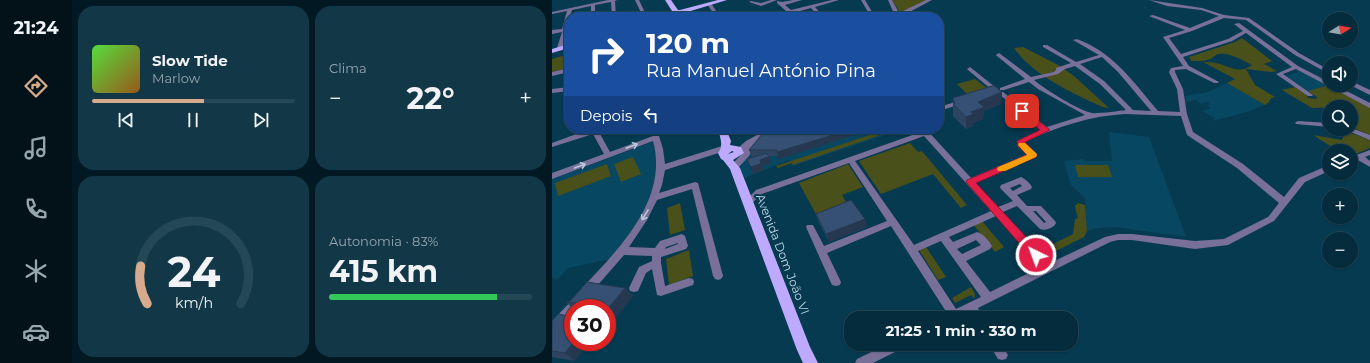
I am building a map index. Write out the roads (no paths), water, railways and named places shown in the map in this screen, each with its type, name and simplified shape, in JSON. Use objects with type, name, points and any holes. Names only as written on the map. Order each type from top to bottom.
[{"type":"main road","points":[[668,0],[676,12]]},
{"type":"main road","points":[[683,12],[724,0]]},
{"type":"main road","points":[[552,51],[564,47]]},
{"type":"main road","name":"Avenida Dom João VI","points":[[724,134],[805,357],[811,363]]},
{"type":"street","points":[[552,13],[614,0],[614,12]]},
{"type":"street","points":[[637,0],[643,12]]},
{"type":"street","points":[[751,2],[761,5],[800,0]]},
{"type":"street","points":[[778,2],[790,12],[837,0]]},
{"type":"street","points":[[863,0],[870,12]]},
{"type":"street","points":[[890,0],[896,12]]},
{"type":"street","points":[[904,12],[930,0]]},
{"type":"street","points":[[1151,0],[1167,5],[1202,9],[1223,16],[1247,19],[1297,54],[1322,68]]},
{"type":"street","points":[[593,4],[593,12]]},
{"type":"street","points":[[709,4],[715,12]]},
{"type":"street","points":[[812,6],[817,12]]},
{"type":"street","points":[[1152,16],[1190,30]]},
{"type":"street","points":[[1216,82],[1188,68],[1165,38],[1167,36],[1190,30],[1223,16]]},
{"type":"street","points":[[1237,24],[1296,67],[1322,81]]},
{"type":"street","points":[[552,32],[564,30]]},
{"type":"street","points":[[1180,56],[1230,40],[1247,31]]},
{"type":"street","points":[[560,48],[564,37]]},
{"type":"street","points":[[1076,40],[1103,55],[1115,66],[1156,113]]},
{"type":"street","points":[[1045,46],[1078,64],[1107,86],[1131,112]]},
{"type":"street","points":[[1279,55],[1297,54]]},
{"type":"street","points":[[999,55],[1028,80],[1071,106],[1092,116]]},
{"type":"street","points":[[970,69],[991,91],[1001,91],[1028,80],[1056,73],[1062,69],[1103,55]]},
{"type":"street","points":[[1296,67],[1278,74],[1310,96]]},
{"type":"street","points":[[1188,68],[1173,69],[1172,72],[1180,89],[1184,114],[1189,129],[1194,137],[1216,149],[1240,166],[1284,202]]},
{"type":"street","points":[[552,74],[564,71]]},
{"type":"street","points":[[1358,87],[1370,93]]},
{"type":"street","points":[[552,91],[564,90]]},
{"type":"street","points":[[1001,91],[1046,130]]},
{"type":"street","points":[[1343,92],[1370,106]]},
{"type":"street","points":[[944,108],[966,101]]},
{"type":"street","points":[[970,182],[1033,155],[1021,145],[1021,141],[1046,130],[1092,116],[1131,112],[1184,114]]},
{"type":"street","points":[[1298,123],[1322,125]]},
{"type":"street","points":[[1358,133],[1370,138]]},
{"type":"street","points":[[552,145],[584,134]]},
{"type":"street","points":[[598,134],[608,155]]},
{"type":"street","points":[[661,168],[731,150],[746,145],[765,134]]},
{"type":"street","points":[[746,197],[851,160],[916,134]]},
{"type":"street","points":[[927,134],[1048,268]]},
{"type":"street","points":[[552,176],[656,138],[661,168],[654,198],[623,251],[552,329]]},
{"type":"street","points":[[736,166],[746,154],[750,145],[756,140]]},
{"type":"street","points":[[1359,157],[1370,152]]},
{"type":"street","points":[[1359,157],[1370,164]]},
{"type":"street","points":[[851,160],[912,250],[948,311]]},
{"type":"street","points":[[962,311],[1108,239],[1132,237],[1195,245],[1225,242],[1271,219],[1302,180],[1311,174],[1322,170]]},
{"type":"street","points":[[654,198],[695,185],[718,276]]},
{"type":"street","points":[[1011,195],[1025,209]]},
{"type":"street","points":[[912,250],[1018,202]]},
{"type":"street","points":[[822,251],[893,222]]},
{"type":"street","points":[[810,227],[836,282]]},
{"type":"street","points":[[952,247],[978,235],[987,246],[960,259]]},
{"type":"street","points":[[944,236],[988,298]]},
{"type":"street","points":[[623,251],[656,257]]},
{"type":"street","points":[[656,257],[661,292],[689,282]]},
{"type":"street","points":[[634,288],[642,270],[656,257]]},
{"type":"street","points":[[971,306],[974,311]]},
{"type":"street","points":[[861,363],[885,351]]},
{"type":"street","points":[[999,351],[1002,355]]},
{"type":"street","points":[[870,363],[879,354]]}]
